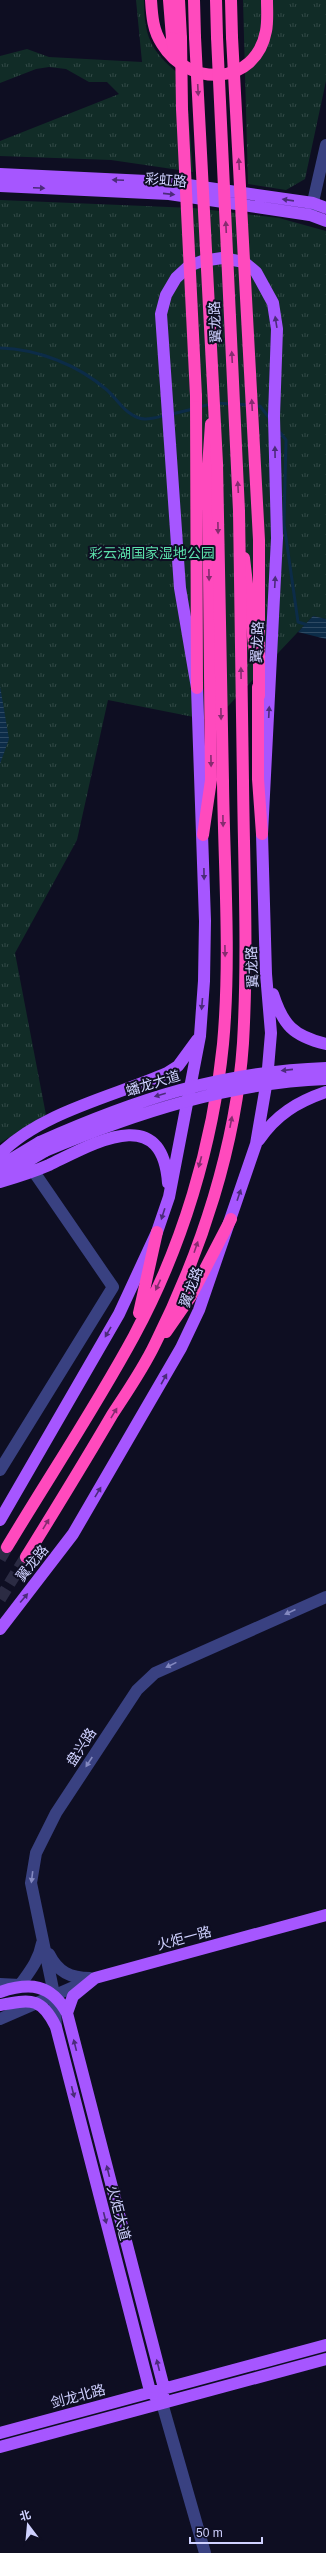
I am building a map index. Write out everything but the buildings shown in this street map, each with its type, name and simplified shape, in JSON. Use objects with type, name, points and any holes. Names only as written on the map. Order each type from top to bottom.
[{"type":"highway","points":[[152,0],[155,29],[162,45],[170,55],[192,70],[220,76],[234,72],[246,66],[261,46],[266,31],[267,0]]},
{"type":"highway","points":[[169,0],[176,38],[182,109],[196,396],[197,688]]},
{"type":"highway","points":[[176,38],[179,0]]},
{"type":"highway","name":"翼龙路","points":[[7,1547],[134,1336],[171,1255],[190,1202],[215,1098],[223,1044],[226,992],[217,781],[217,463],[212,396],[194,0]]},
{"type":"highway","name":"翼龙路","points":[[26,1557],[155,1345],[190,1265],[210,1208],[225,1151],[236,1098],[242,1045],[245,991],[239,511],[216,0]]},
{"type":"highway","points":[[231,0],[259,540],[259,696],[262,834]]},
{"type":"highway","points":[[239,511],[259,696]]},
{"type":"highway","points":[[203,835],[217,781]]},
{"type":"highway","points":[[155,1345],[184,1309],[231,1219]]},
{"type":"highway","points":[[134,1336],[157,1232]]},
{"type":"main road","name":"彩虹路","points":[[0,174],[168,182],[311,209],[326,221]]},
{"type":"main road","name":"彩虹路","points":[[0,186],[168,194],[311,209],[326,208]]},
{"type":"main road","name":"翼龙路","points":[[0,1520],[119,1314],[157,1232],[169,1197],[200,1036],[205,921],[200,741],[197,688],[180,588],[161,314],[166,295],[176,278],[189,266],[202,261],[222,258],[244,262],[256,272],[273,303],[277,328],[274,416],[277,538],[262,779]]},
{"type":"main road","name":"翼龙路","points":[[0,1629],[74,1534],[161,1386],[199,1310],[256,1144],[270,1053],[262,834]]},
{"type":"main road","points":[[266,974],[282,1019],[301,1036],[326,1044]]},
{"type":"main road","points":[[0,1154],[15,1141],[44,1124],[167,1073],[178,1066],[200,1036]]},
{"type":"main road","name":"蟠龙大道","points":[[0,1166],[109,1112],[188,1088],[250,1074],[326,1068]]},
{"type":"main road","name":"蟠龙大道","points":[[0,1178],[43,1146],[168,1105],[251,1086],[326,1079]]},
{"type":"main road","points":[[256,1144],[278,1117],[307,1099],[326,1092]]},
{"type":"main road","points":[[0,1182],[34,1172],[109,1138],[131,1135],[143,1136],[152,1140],[164,1158],[169,1197]]},
{"type":"main road","name":"火炬一路","points":[[67,2013],[73,1996],[95,1978],[326,1915]]},
{"type":"main road","points":[[0,1992],[20,1985],[54,1994]]},
{"type":"main road","name":"火炬大道","points":[[54,1994],[67,2013],[164,2388],[162,2403]]},
{"type":"main road","points":[[0,2005],[28,2000],[38,2003]]},
{"type":"main road","name":"火炬大道","points":[[38,2003],[48,2012],[56,2027],[150,2391]]},
{"type":"main road","points":[[164,2388],[326,2345]]},
{"type":"main road","points":[[150,2391],[162,2403],[326,2359]]},
{"type":"main road","name":"剑龙北路","points":[[0,2433],[164,2388]]},
{"type":"main road","name":"剑龙北路","points":[[0,2447],[162,2403]]},
{"type":"street","points":[[311,209],[326,145]]},
{"type":"street","points":[[0,1470],[113,1287],[34,1172]]},
{"type":"street","name":"盘兴路","points":[[56,2027],[54,1994],[31,1883],[36,1853],[56,1813],[137,1690],[160,1670],[326,1597]]},
{"type":"street","points":[[43,1940],[60,1970],[78,1978],[95,1978]]},
{"type":"street","points":[[0,1984],[20,1985],[40,1955],[43,1940]]},
{"type":"street","points":[[0,2019],[38,2003],[54,1994],[95,1978]]},
{"type":"street","points":[[162,2403],[205,2553]]},
{"type":"green space","points":[[136,0],[144,0],[146,27],[153,46],[166,62],[186,80],[193,172],[111,160],[0,156],[0,141],[119,94],[107,82],[89,82],[66,69],[49,67],[36,69],[0,83],[0,56],[27,49],[49,57],[142,62]]},
{"type":"green space","points":[[243,0],[326,0],[326,81],[305,179],[286,190],[248,184]]},
{"type":"green space","name":"彩云湖国家湿地公园","points":[[0,200],[193,208],[279,218],[326,231],[326,619],[313,616],[214,721],[108,700],[77,840],[15,953],[46,1115],[0,1143]]},
{"type":"water","points":[[313,616],[326,619],[326,639],[298,632]]},
{"type":"water","points":[[0,686],[9,739],[0,764]]},
{"type":"waterway","points":[[0,348],[29,351],[70,366],[96,381],[107,390],[125,410],[134,416],[145,419],[166,415]]},
{"type":"waterway","points":[[216,403],[231,404]]},
{"type":"waterway","points":[[199,407],[211,404]]},
{"type":"waterway","points":[[236,404],[249,405]]},
{"type":"waterway","points":[[254,406],[260,406],[270,419]]},
{"type":"waterway","points":[[172,414],[193,409]]},
{"type":"waterway","points":[[278,430],[286,440],[284,524],[298,622],[308,625]]},
{"type":"tunnel","points":[[0,1559],[7,1547]]},
{"type":"tunnel","points":[[0,1599],[26,1557]]}]
